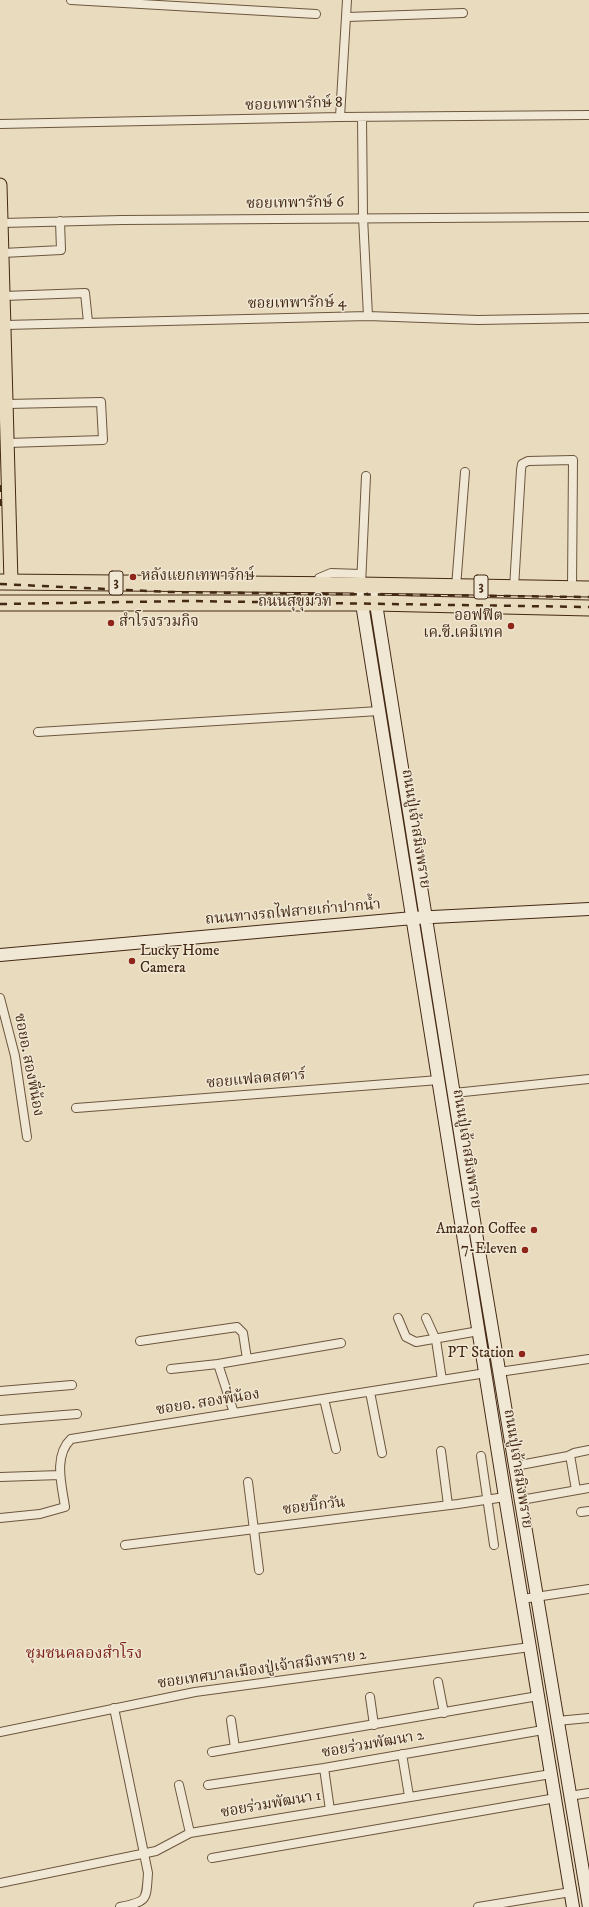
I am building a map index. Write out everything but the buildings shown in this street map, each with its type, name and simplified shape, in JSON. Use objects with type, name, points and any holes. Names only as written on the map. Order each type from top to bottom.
[{"type":"highway","name":"ถนนสุขุมวิท","points":[[6,582],[318,585],[363,582],[456,587],[589,589]]},
{"type":"highway","points":[[0,602],[6,582]]},
{"type":"highway","name":"ถนนสุขุมวิท","points":[[0,602],[368,603],[589,608]]},
{"type":"main road","points":[[0,185],[8,443],[6,582]]},
{"type":"main road","name":"ถนนปู่เจ้าสมิงพราย","points":[[363,582],[427,918],[499,1372],[569,1796],[589,1907]]},
{"type":"main road","name":"ถนนปู่เจ้าสมิงพราย","points":[[368,603],[379,711],[505,1497],[574,1907]]},
{"type":"main road","name":"ถนนทางรถไฟสายเก่าปากน้ำ","points":[[0,956],[413,918],[589,909]]},
{"type":"main road","points":[[486,1373],[499,1372]]},
{"type":"main road","points":[[555,1792],[567,1784]]},
{"type":"street","points":[[71,0],[316,14]]},
{"type":"street","points":[[340,117],[347,0]]},
{"type":"street","points":[[347,17],[463,12]]},
{"type":"street","name":"ซอยเทพารักษ์ 8","points":[[0,124],[340,117],[589,115]]},
{"type":"street","points":[[362,117],[363,217],[368,316]]},
{"type":"street","name":"ซอยเทพารักษ์ 6","points":[[2,223],[363,217],[589,217]]},
{"type":"street","points":[[3,253],[61,250],[60,221]]},
{"type":"street","points":[[4,296],[85,293],[88,322]]},
{"type":"street","name":"ซอยเทพารักษ์ 4","points":[[5,325],[368,316],[478,320],[589,318]]},
{"type":"street","points":[[7,404],[101,402],[103,440],[8,443]]},
{"type":"street","points":[[514,588],[522,464],[528,462],[573,460],[572,589]]},
{"type":"street","points":[[456,587],[465,472]]},
{"type":"street","points":[[363,582],[366,476]]},
{"type":"street","points":[[38,732],[379,711]]},
{"type":"street","name":"ซอยอ. สองพี่น้อง","points":[[0,998],[15,1056],[27,1137]]},
{"type":"street","points":[[454,1093],[589,1079]]},
{"type":"street","name":"ซอยแฟลตสตาร์","points":[[76,1108],[439,1080]]},
{"type":"street","points":[[457,1196],[470,1194]]},
{"type":"street","points":[[398,1318],[406,1337],[411,1341],[416,1342],[436,1340],[479,1331]]},
{"type":"street","points":[[426,1318],[436,1340],[442,1380]]},
{"type":"street","points":[[140,1341],[237,1327],[243,1333],[247,1359]]},
{"type":"street","points":[[171,1369],[218,1364],[341,1343]]},
{"type":"street","points":[[499,1372],[589,1359]]},
{"type":"street","points":[[218,1364],[234,1414]]},
{"type":"street","name":"ซอยอ. สองพี่น้อง","points":[[0,1518],[40,1514],[65,1507],[60,1475],[61,1454],[64,1445],[71,1439],[486,1373]]},
{"type":"street","points":[[0,1391],[72,1385]]},
{"type":"street","points":[[370,1392],[382,1453]]},
{"type":"street","points":[[324,1399],[336,1449]]},
{"type":"street","points":[[0,1420],[77,1414]]},
{"type":"street","points":[[515,1466],[570,1456],[574,1453],[589,1450]]},
{"type":"street","points":[[441,1452],[448,1505]]},
{"type":"street","points":[[481,1456],[494,1545]]},
{"type":"street","points":[[570,1456],[576,1490]]},
{"type":"street","points":[[0,1477],[60,1475]]},
{"type":"street","points":[[248,1482],[260,1570]]},
{"type":"street","points":[[521,1500],[589,1488]]},
{"type":"street","name":"ซอยบิ๊กวัน","points":[[126,1545],[505,1497]]},
{"type":"street","points":[[522,1599],[589,1589]]},
{"type":"street","name":"ซอยเทศบาลเมืองปู่เจ้าสมิงพราย 2","points":[[0,1732],[195,1692],[530,1647]]},
{"type":"street","points":[[438,1682],[444,1713]]},
{"type":"street","points":[[212,1752],[538,1696]]},
{"type":"street","points":[[370,1697],[374,1725]]},
{"type":"street","points":[[114,1708],[145,1852],[148,1873],[147,1892],[144,1900],[140,1903],[120,1907]]},
{"type":"street","points":[[557,1721],[589,1718]]},
{"type":"street","points":[[231,1720],[234,1748]]},
{"type":"street","name":"ซอยร่วมพัฒนา 2","points":[[208,1785],[324,1768],[543,1730]]},
{"type":"street","points":[[402,1754],[409,1796]]},
{"type":"street","points":[[324,1768],[330,1810]]},
{"type":"street","name":"ซอยร่วมพัฒนา 1","points":[[0,1883],[165,1848],[190,1833],[409,1796],[552,1774]]},
{"type":"street","points":[[179,1785],[190,1833]]},
{"type":"street","points":[[212,1858],[555,1792]]},
{"type":"street","points":[[569,1796],[589,1793]]},
{"type":"street","points":[[478,1907],[571,1892]]},
{"type":"railway","points":[[0,485],[1,513]]},
{"type":"railway","points":[[0,584],[170,592],[589,597]]},
{"type":"railway","points":[[0,604],[189,601],[589,607]]},
{"type":"place","name":"หลังแยกเทพารักษ์","points":[[133,577]]},
{"type":"place","name":"สำโรงรวมกิจ","points":[[111,623]]},
{"type":"place","name":"ออฟฟิต เค.ซี.เคมิเทค","points":[[511,626]]},
{"type":"place","name":"Lucky Home Camera","points":[[132,961]]},
{"type":"place","name":"Amazon Coffee","points":[[534,1230]]},
{"type":"place","name":"7-Eleven","points":[[525,1250]]},
{"type":"place","name":"PT Station","points":[[522,1354]]},
{"type":"district","name":"ชุมชนคลองสำโรง","points":[[84,1655]]}]
